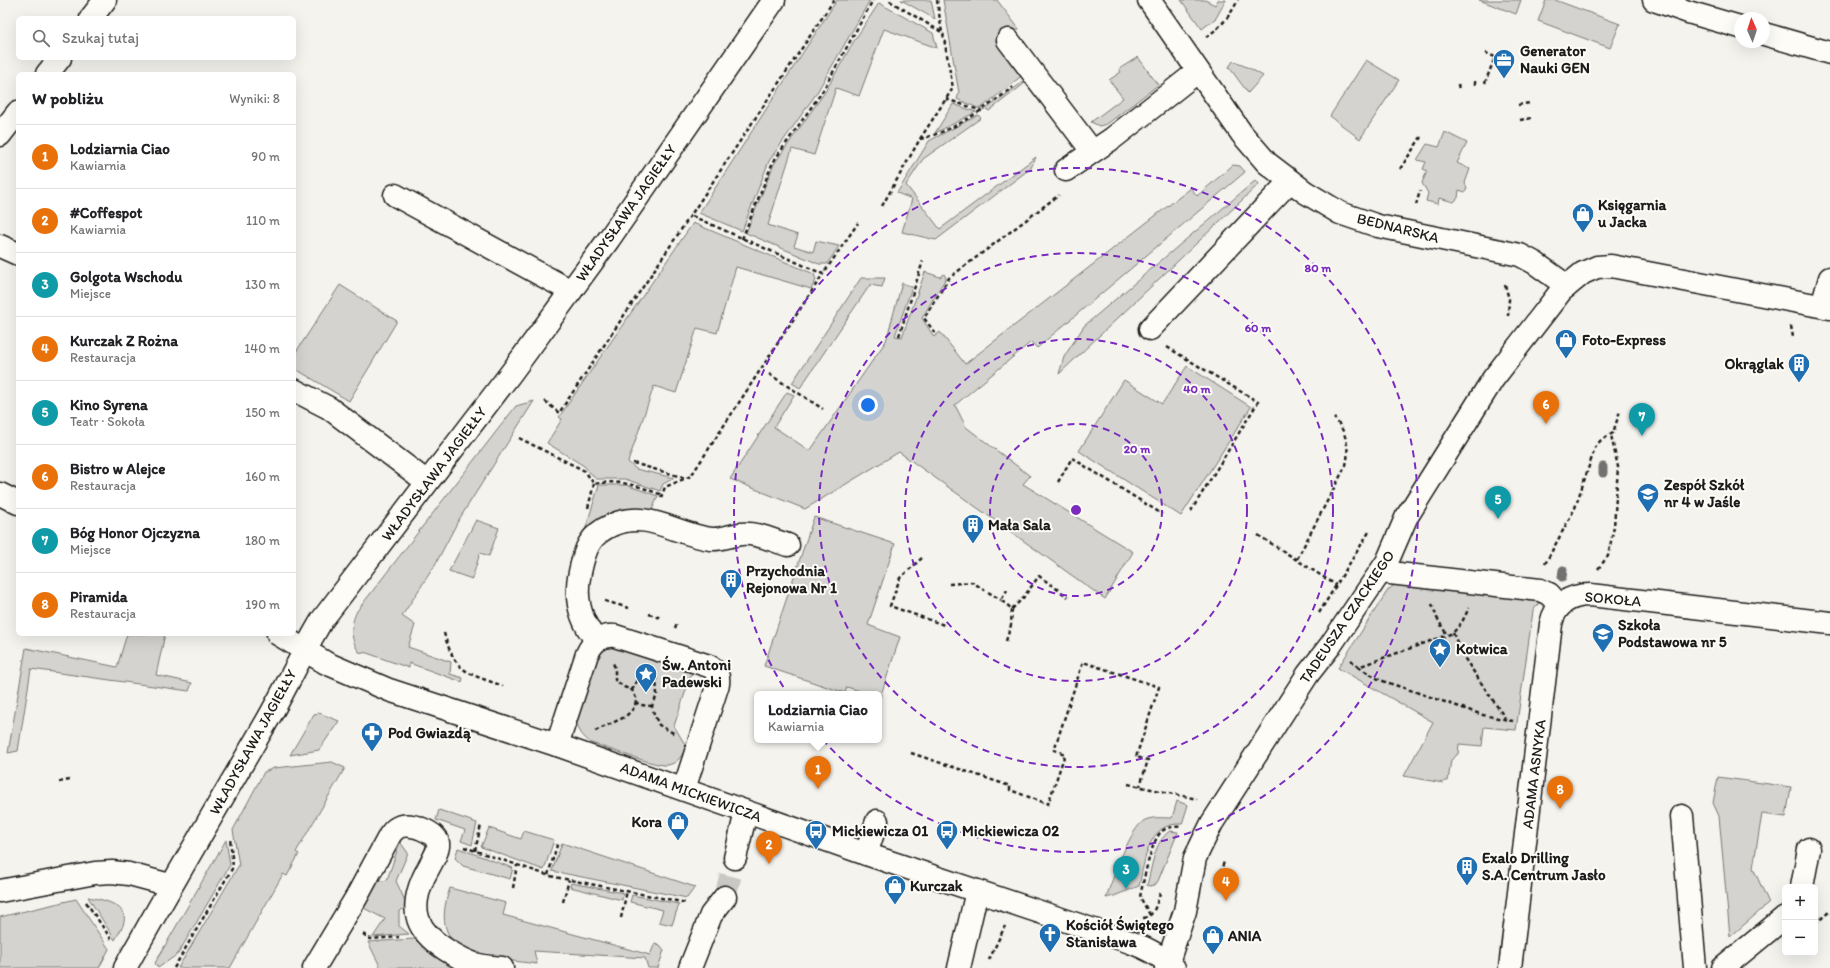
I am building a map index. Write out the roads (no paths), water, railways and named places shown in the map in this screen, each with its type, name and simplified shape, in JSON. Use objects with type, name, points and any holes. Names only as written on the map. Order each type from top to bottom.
[{"type":"street","points":[[93,16],[105,0]]},
{"type":"street","name":"WŁADYSŁAWA JAGIEŁŁY","points":[[125,968],[170,885],[271,714],[304,649],[322,620],[609,240],[774,0]]},
{"type":"street","name":"BEDNARSKA","points":[[1149,0],[1197,72],[1251,144],[1267,163],[1290,181],[1326,205],[1356,219],[1404,232],[1516,253],[1535,263],[1567,286]]},
{"type":"street","points":[[1654,0],[1690,6],[1734,24]]},
{"type":"street","points":[[1770,36],[1830,53]]},
{"type":"street","points":[[1008,40],[1092,151]]},
{"type":"street","points":[[49,72],[58,60]]},
{"type":"street","points":[[1066,170],[1113,138],[1197,72]]},
{"type":"street","points":[[0,135],[16,115]]},
{"type":"street","points":[[1157,336],[1290,181]]},
{"type":"street","points":[[395,195],[571,291]]},
{"type":"street","points":[[0,246],[16,253]]},
{"type":"street","name":"TADEUSZA CZACKIEGO","points":[[1169,966],[1185,911],[1195,858],[1202,840],[1308,674],[1330,646],[1381,572],[1390,556],[1406,518],[1493,379],[1556,297],[1583,273],[1591,269],[1611,266],[1826,307]]},
{"type":"street","points":[[1826,307],[1830,278]]},
{"type":"street","points":[[296,391],[329,408],[427,482]]},
{"type":"street","points":[[0,494],[16,502]]},
{"type":"street","points":[[602,638],[582,619],[578,604],[578,590],[585,553],[593,536],[604,529],[628,519],[641,519],[711,539],[747,534],[788,545]]},
{"type":"street","points":[[1381,572],[1540,590],[1549,594],[1560,606]]},
{"type":"street","name":"SOKOŁA","points":[[1560,606],[1571,598],[1590,595],[1830,623]]},
{"type":"street","name":"ADAMA ASNYKA","points":[[1510,968],[1551,624],[1554,614],[1560,606]]},
{"type":"street","name":"ADAMA MICKIEWICZA","points":[[281,636],[326,663],[370,683],[558,745],[866,854],[1130,942],[1169,966]]},
{"type":"street","points":[[558,745],[587,654],[602,638],[615,636],[709,666],[716,671],[718,679],[684,789]]},
{"type":"street","points":[[735,858],[746,812]]},
{"type":"street","points":[[1682,816],[1695,968]]},
{"type":"street","points":[[866,854],[877,821]]},
{"type":"street","points":[[314,968],[342,922],[390,835],[397,828],[407,826],[429,833],[434,836],[438,843],[437,851],[421,883],[417,900],[416,912],[423,930],[440,945],[463,960],[477,965],[502,968]]},
{"type":"street","points":[[1803,884],[1809,849]]},
{"type":"street","points":[[0,891],[95,873],[112,872],[130,874],[170,885]]},
{"type":"street","points":[[959,968],[977,891]]},
{"type":"street","points":[[690,968],[701,939],[720,903]]},
{"type":"street","points":[[1723,968],[1782,919]]},
{"type":"waterway","points":[[1603,467],[1603,473]]},
{"type":"waterway","points":[[1562,577],[1563,570]]},
{"type":"tunnel","points":[[725,897],[735,858]]},
{"type":"place","name":"Generator Nauki GEN","points":[[1504,80]]},
{"type":"place","name":"Księgarnia u Jacka","points":[[1583,234]]},
{"type":"place","name":"Foto-Express","points":[[1566,360]]},
{"type":"place","name":"Okrąglak","points":[[1799,384]]},
{"type":"place","name":"Bistro w Alejce","points":[[1546,424]]},
{"type":"place","name":"Bóg Honor Ojczyzna","points":[[1642,436]]},
{"type":"place","name":"Zespół Szkół nr 4 w Jaśle","points":[[1648,514]]},
{"type":"place","name":"Kino Syrena","points":[[1498,519]]},
{"type":"place","name":"Mała Sala","points":[[973,544]]},
{"type":"place","name":"Przychodnia Rejonowa Nr 1","points":[[731,600]]},
{"type":"place","name":"Szkoła Podstawowa nr 5","points":[[1603,654]]},
{"type":"place","name":"Kotwica","points":[[1440,668]]},
{"type":"place","name":"Św. Antoni Padewski","points":[[646,694]]},
{"type":"place","name":"Pod Gwiazdą","points":[[372,752]]},
{"type":"place","name":"Lodziarnia Ciao","points":[[818,789]]},
{"type":"place","name":"Piramida","points":[[1560,809]]},
{"type":"place","name":"Kora","points":[[678,842]]},
{"type":"place","name":"Mickiewicza 01","points":[[816,850]]},
{"type":"place","name":"Mickiewicza 02","points":[[947,850]]},
{"type":"place","name":"#Coffespot","points":[[769,864]]},
{"type":"place","name":"Exalo Drilling S.A. Centrum Jasło","points":[[1467,886]]},
{"type":"place","name":"Golgota Wschodu","points":[[1126,889]]},
{"type":"place","name":"Kurczak Z Rożna","points":[[1226,901]]},
{"type":"place","name":"Kurczak","points":[[895,906]]},
{"type":"place","name":"Kościół Świętego Stanisława","points":[[1050,954]]},
{"type":"place","name":"ANIA","points":[[1213,956]]}]
